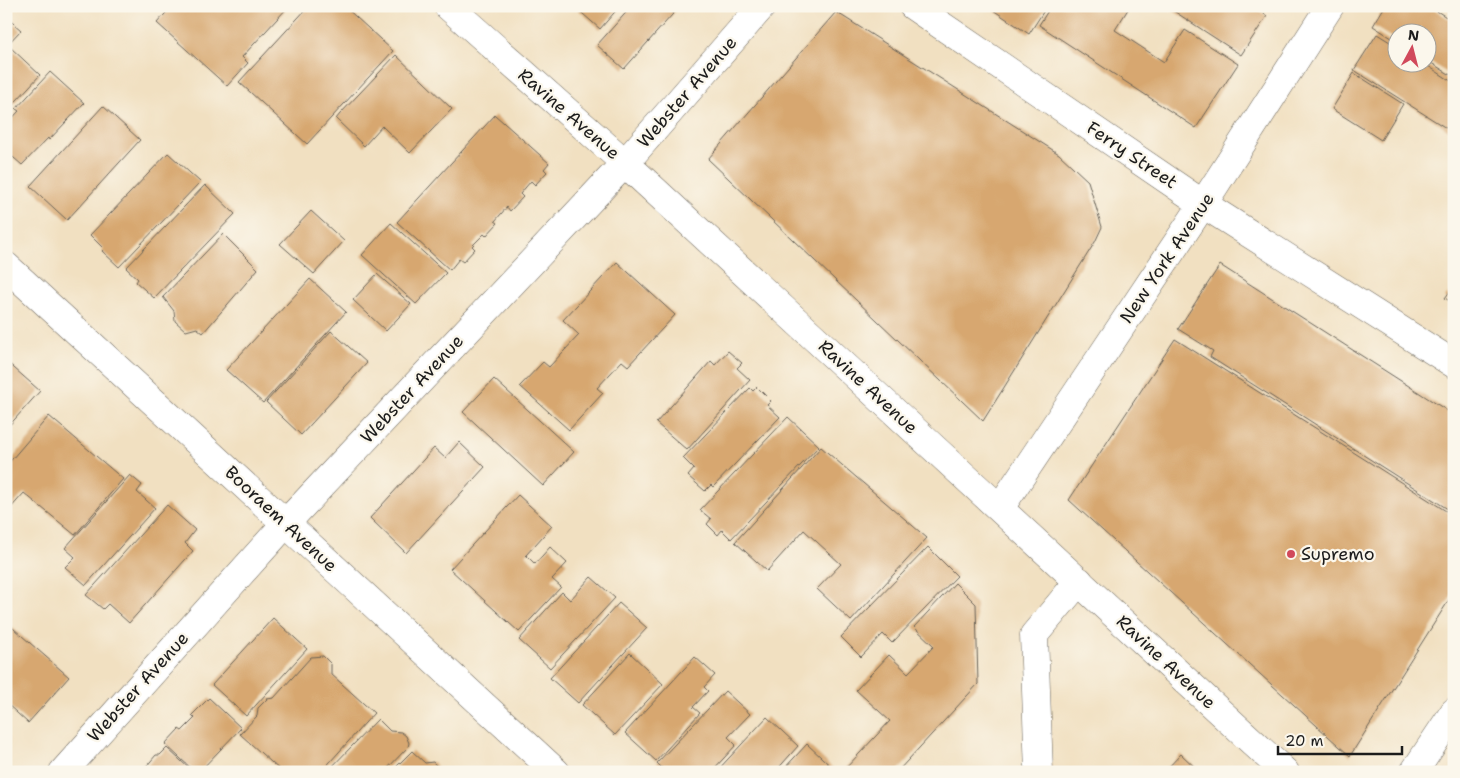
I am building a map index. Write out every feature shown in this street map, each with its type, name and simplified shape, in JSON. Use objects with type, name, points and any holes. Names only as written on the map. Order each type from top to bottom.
[{"type":"street","name":"Ravine Avenue","points":[[448,6],[626,163],[1285,772]]},
{"type":"street","name":"Webster Avenue","points":[[63,772],[286,523],[626,163],[762,6]]},
{"type":"street","name":"Ferry Street","points":[[913,6],[1203,204],[1454,364]]},
{"type":"street","name":"New York Avenue","points":[[1000,508],[1203,204],[1330,6]]},
{"type":"street","name":"Booraem Avenue","points":[[6,266],[556,772]]},
{"type":"street","points":[[1039,772],[1034,635],[1079,581]]},
{"type":"street","points":[[1414,772],[1453,715]]},
{"type":"building","points":[[172,6],[181,6],[184,9],[187,6],[289,6],[242,57],[248,63],[227,86],[157,23]]},
{"type":"building","points":[[309,6],[344,6],[393,51],[307,144],[239,82]]},
{"type":"building","points":[[574,6],[620,6],[600,29]]},
{"type":"building","points":[[632,6],[680,6],[624,69],[597,45]]},
{"type":"building","points":[[987,6],[1047,6],[1029,34]]},
{"type":"building","points":[[1051,6],[1130,6],[1115,30],[1164,62],[1185,30],[1238,64],[1196,128],[1039,25]]},
{"type":"building","points":[[1166,6],[1252,6],[1267,16],[1241,55]]},
{"type":"building","points":[[1385,6],[1429,6],[1454,22],[1454,77],[1438,67],[1438,22],[1388,22],[1388,36],[1373,26]]},
{"type":"building","points":[[836,12],[1059,154],[1088,181],[1102,227],[1095,242],[983,421],[708,159]]},
{"type":"building","points":[[6,17],[21,30],[6,46]]},
{"type":"building","points":[[1377,34],[1388,41],[1388,72],[1437,72],[1454,83],[1454,133],[1354,70]]},
{"type":"building","points":[[10,47],[40,75],[6,112],[6,51]]},
{"type":"building","points":[[396,55],[452,109],[410,153],[382,126],[364,146],[336,119]]},
{"type":"building","points":[[50,72],[84,103],[22,165],[6,151],[6,125],[19,111],[16,109]]},
{"type":"building","points":[[1354,73],[1403,104],[1381,140],[1332,109]]},
{"type":"building","points":[[103,106],[140,140],[67,220],[30,186]]},
{"type":"building","points":[[495,115],[549,163],[544,169],[547,172],[535,185],[531,181],[520,194],[523,197],[510,211],[507,207],[495,221],[498,223],[486,236],[484,234],[472,246],[475,249],[463,262],[459,259],[450,270],[397,222]]},
{"type":"building","points":[[168,153],[200,182],[119,267],[102,251],[104,249],[90,235]]},
{"type":"building","points":[[205,185],[235,214],[154,298],[136,282],[138,279],[126,268]]},
{"type":"building","points":[[311,211],[344,241],[314,274],[280,244]]},
{"type":"building","points":[[391,223],[446,273],[416,304],[362,255]]},
{"type":"building","points":[[223,234],[258,269],[203,333],[197,328],[186,331],[175,321],[174,311],[163,297]]},
{"type":"building","points":[[617,262],[675,315],[628,366],[622,361],[597,388],[603,393],[569,430],[520,386],[543,362],[549,367],[579,335],[563,320]]},
{"type":"building","points":[[1220,265],[1454,415],[1454,513],[1210,357],[1213,351],[1178,329]]},
{"type":"building","points":[[377,274],[411,304],[386,331],[353,300]]},
{"type":"building","points":[[310,279],[346,312],[263,403],[226,370]]},
{"type":"building","points":[[1454,286],[1454,304],[1445,298]]},
{"type":"building","points":[[331,331],[367,363],[301,435],[266,402]]},
{"type":"building","name":"Supremo","points":[[1175,339],[1454,516],[1454,592],[1350,756],[1069,500]]},
{"type":"building","points":[[728,351],[742,363],[737,368],[750,380],[687,450],[656,423],[711,361],[715,365]]},
{"type":"building","points":[[6,361],[40,391],[6,429]]},
{"type":"building","points":[[494,379],[574,452],[543,486],[463,412]]},
{"type":"building","points":[[757,387],[771,401],[767,405],[780,417],[713,487],[711,485],[705,491],[688,476],[694,469],[683,458],[750,388],[753,391]]},
{"type":"building","points":[[49,416],[123,479],[75,535],[24,493],[9,510],[6,507],[6,466]]},
{"type":"building","points":[[788,417],[819,446],[731,539],[722,530],[718,535],[707,524],[711,519],[700,510]]},
{"type":"building","points":[[459,442],[485,467],[406,553],[370,518],[434,448],[445,458]]},
{"type":"building","points":[[821,447],[927,538],[851,621],[817,589],[841,564],[804,530],[767,571],[735,542]]},
{"type":"building","points":[[130,475],[142,485],[137,492],[155,508],[86,585],[65,567],[75,557],[65,548]]},
{"type":"building","points":[[518,495],[552,526],[526,555],[535,564],[550,547],[567,563],[552,579],[561,587],[519,632],[450,569]]},
{"type":"building","points":[[167,505],[195,530],[185,543],[193,551],[129,623],[108,604],[103,609],[86,595]]},
{"type":"building","points":[[928,547],[957,576],[892,643],[883,634],[861,657],[841,637]]},
{"type":"building","points":[[591,577],[615,598],[550,668],[519,640],[562,592],[570,600]]},
{"type":"building","points":[[955,583],[976,604],[978,684],[897,772],[845,772],[844,770],[890,721],[856,690],[889,655],[908,673],[934,646],[914,627]]},
{"type":"building","points":[[619,603],[647,628],[578,703],[550,678]]},
{"type":"building","points":[[273,618],[307,649],[246,716],[212,685]]},
{"type":"building","points":[[6,622],[69,677],[28,723],[6,703]]},
{"type":"building","points":[[630,653],[663,684],[615,735],[582,705]]},
{"type":"building","points":[[323,656],[331,664],[331,674],[374,713],[321,772],[282,772],[240,734],[257,716],[258,708],[267,699],[274,698],[311,657]]},
{"type":"building","points":[[695,657],[715,675],[704,687],[708,691],[693,707],[700,713],[656,761],[625,733]]},
{"type":"building","points":[[725,691],[750,714],[728,737],[736,745],[711,772],[666,772],[657,763]]},
{"type":"building","points":[[209,698],[241,728],[199,772],[195,772],[165,744],[179,729],[182,731],[195,718],[192,715]]},
{"type":"building","points":[[767,717],[798,746],[775,772],[716,772]]},
{"type":"building","points":[[378,719],[390,731],[401,732],[406,736],[409,743],[408,747],[384,772],[327,772]]},
{"type":"building","points":[[807,744],[837,772],[781,772]]},
{"type":"building","points":[[167,748],[193,772],[144,772],[156,755],[160,755]]},
{"type":"building","points":[[412,751],[425,763],[433,762],[442,772],[391,772]]},
{"type":"building","points":[[1181,754],[1200,772],[1164,772]]},
{"type":"place","name":"Supremo","points":[[1291,554]]}]
